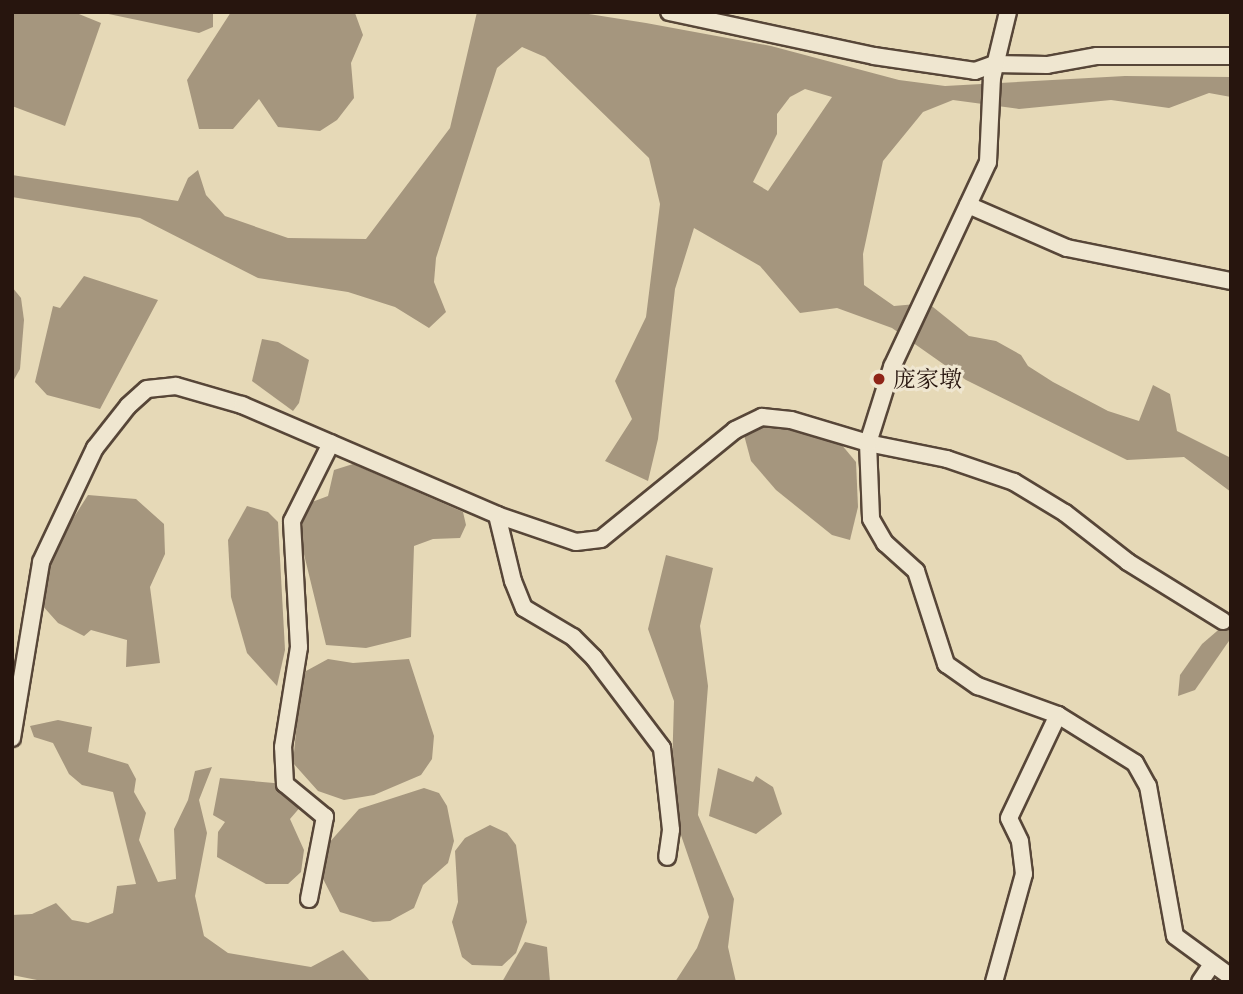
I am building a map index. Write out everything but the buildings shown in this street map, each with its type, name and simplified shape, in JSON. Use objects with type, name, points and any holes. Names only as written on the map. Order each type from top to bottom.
[{"type":"street","points":[[669,12],[874,56],[975,71],[1047,65],[1097,56],[1231,56]]},
{"type":"street","points":[[1008,12],[993,71],[988,162],[892,367],[868,443],[871,519],[885,543],[916,571],[946,664],[978,686],[1058,715],[1135,763],[1147,786],[1175,936],[1231,977]]},
{"type":"street","points":[[968,205],[1067,248],[1231,281]]},
{"type":"street","points":[[12,738],[41,562],[95,449],[128,406],[147,389],[176,386],[243,405],[497,514],[576,542],[601,540],[735,429],[762,417],[791,420],[868,443],[947,458],[1014,482],[1065,513],[1128,562],[1223,621]]},
{"type":"street","points":[[309,899],[326,817],[285,784],[283,747],[299,647],[292,521],[331,443]]},
{"type":"street","points":[[497,514],[513,581],[524,608],[573,637],[594,658],[662,748],[671,830],[667,857]]},
{"type":"street","points":[[994,982],[1024,874],[1020,841],[1009,818],[1058,715]]},
{"type":"street","points":[[1200,982],[1212,964]]},
{"type":"shaded area","points":[[12,12],[74,12],[101,23],[65,126],[12,106]]},
{"type":"shaded area","points":[[99,12],[213,12],[213,27],[199,33]]},
{"type":"shaded area","points":[[231,12],[355,13],[363,35],[351,63],[354,98],[337,120],[320,131],[278,127],[259,99],[233,129],[199,129],[187,80]]},
{"type":"shaded area","points":[[477,12],[576,12],[646,23],[771,46],[899,80],[945,86],[1125,76],[1231,77],[1231,97],[1209,93],[1169,108],[1111,100],[1019,109],[953,100],[923,112],[883,161],[863,254],[864,285],[894,306],[928,303],[969,336],[996,341],[1021,355],[1028,366],[1053,382],[1108,411],[1139,421],[1153,385],[1170,394],[1177,431],[1231,458],[1231,492],[1184,457],[1127,460],[966,380],[892,328],[837,308],[800,313],[760,266],[694,228],[675,289],[658,439],[648,481],[605,461],[632,419],[615,381],[646,317],[660,204],[649,158],[545,57],[522,47],[497,68],[436,258],[434,282],[446,312],[429,328],[395,307],[348,292],[258,278],[140,218],[12,197],[12,175],[178,201],[188,178],[198,170],[206,195],[225,216],[288,238],[366,239],[450,128]],"holes":[[[805,89],[832,97],[768,191],[753,182],[777,134],[777,114],[790,97]]]},
{"type":"shaded area","points":[[84,276],[158,300],[100,409],[47,395],[35,382],[53,306],[60,308]]},
{"type":"shaded area","points":[[12,287],[21,298],[24,320],[20,369],[12,383]]},
{"type":"shaded area","points":[[262,339],[278,342],[309,360],[299,403],[293,411],[252,381]]},
{"type":"shaded area","points":[[770,425],[841,444],[856,462],[858,507],[850,540],[832,535],[776,490],[751,461],[744,435],[753,427]]},
{"type":"shaded area","points":[[353,464],[463,512],[466,525],[460,538],[433,539],[414,546],[411,637],[366,648],[326,645],[302,546],[303,512],[312,502],[328,496],[334,470]]},
{"type":"shaded area","points":[[88,495],[136,499],[164,524],[165,554],[150,587],[160,663],[126,667],[127,640],[91,630],[84,636],[58,623],[41,604],[55,547]]},
{"type":"shaded area","points":[[247,506],[268,512],[278,522],[285,650],[277,686],[247,653],[231,597],[228,540]]},
{"type":"shaded area","points":[[666,555],[713,568],[700,626],[708,686],[698,815],[734,899],[728,947],[736,982],[675,982],[697,948],[709,917],[671,806],[674,701],[648,629]]},
{"type":"shaded area","points":[[1231,619],[1231,638],[1195,690],[1178,696],[1180,675],[1202,644]]},
{"type":"shaded area","points":[[328,659],[353,663],[409,659],[434,736],[432,759],[421,775],[374,795],[344,800],[318,791],[293,763],[300,690],[306,671]]},
{"type":"shaded area","points":[[58,720],[92,727],[88,752],[128,764],[136,779],[134,792],[146,813],[139,840],[158,882],[176,879],[174,829],[188,800],[195,771],[212,767],[199,800],[207,833],[195,896],[204,936],[228,953],[311,967],[343,950],[371,982],[47,982],[12,975],[12,915],[32,914],[56,903],[72,920],[88,923],[113,913],[117,886],[136,884],[113,792],[82,785],[69,774],[53,743],[34,737],[30,726]]},
{"type":"shaded area","points":[[718,768],[753,782],[756,776],[773,787],[782,814],[756,834],[709,816]]},
{"type":"shaded area","points":[[220,778],[285,784],[302,805],[290,819],[304,850],[301,872],[288,884],[266,884],[217,857],[218,832],[225,822],[213,815]]},
{"type":"shaded area","points":[[424,788],[439,793],[447,806],[454,841],[448,863],[423,885],[414,908],[390,921],[373,922],[340,912],[320,873],[328,844],[359,809]]},
{"type":"shaded area","points":[[490,825],[507,833],[516,845],[527,922],[516,953],[502,966],[472,965],[462,957],[452,922],[458,902],[455,851],[465,838]]},
{"type":"shaded area","points":[[525,942],[547,947],[550,982],[502,982]]},
{"type":"place","name":"庞家墩","points":[[879,379]]}]
